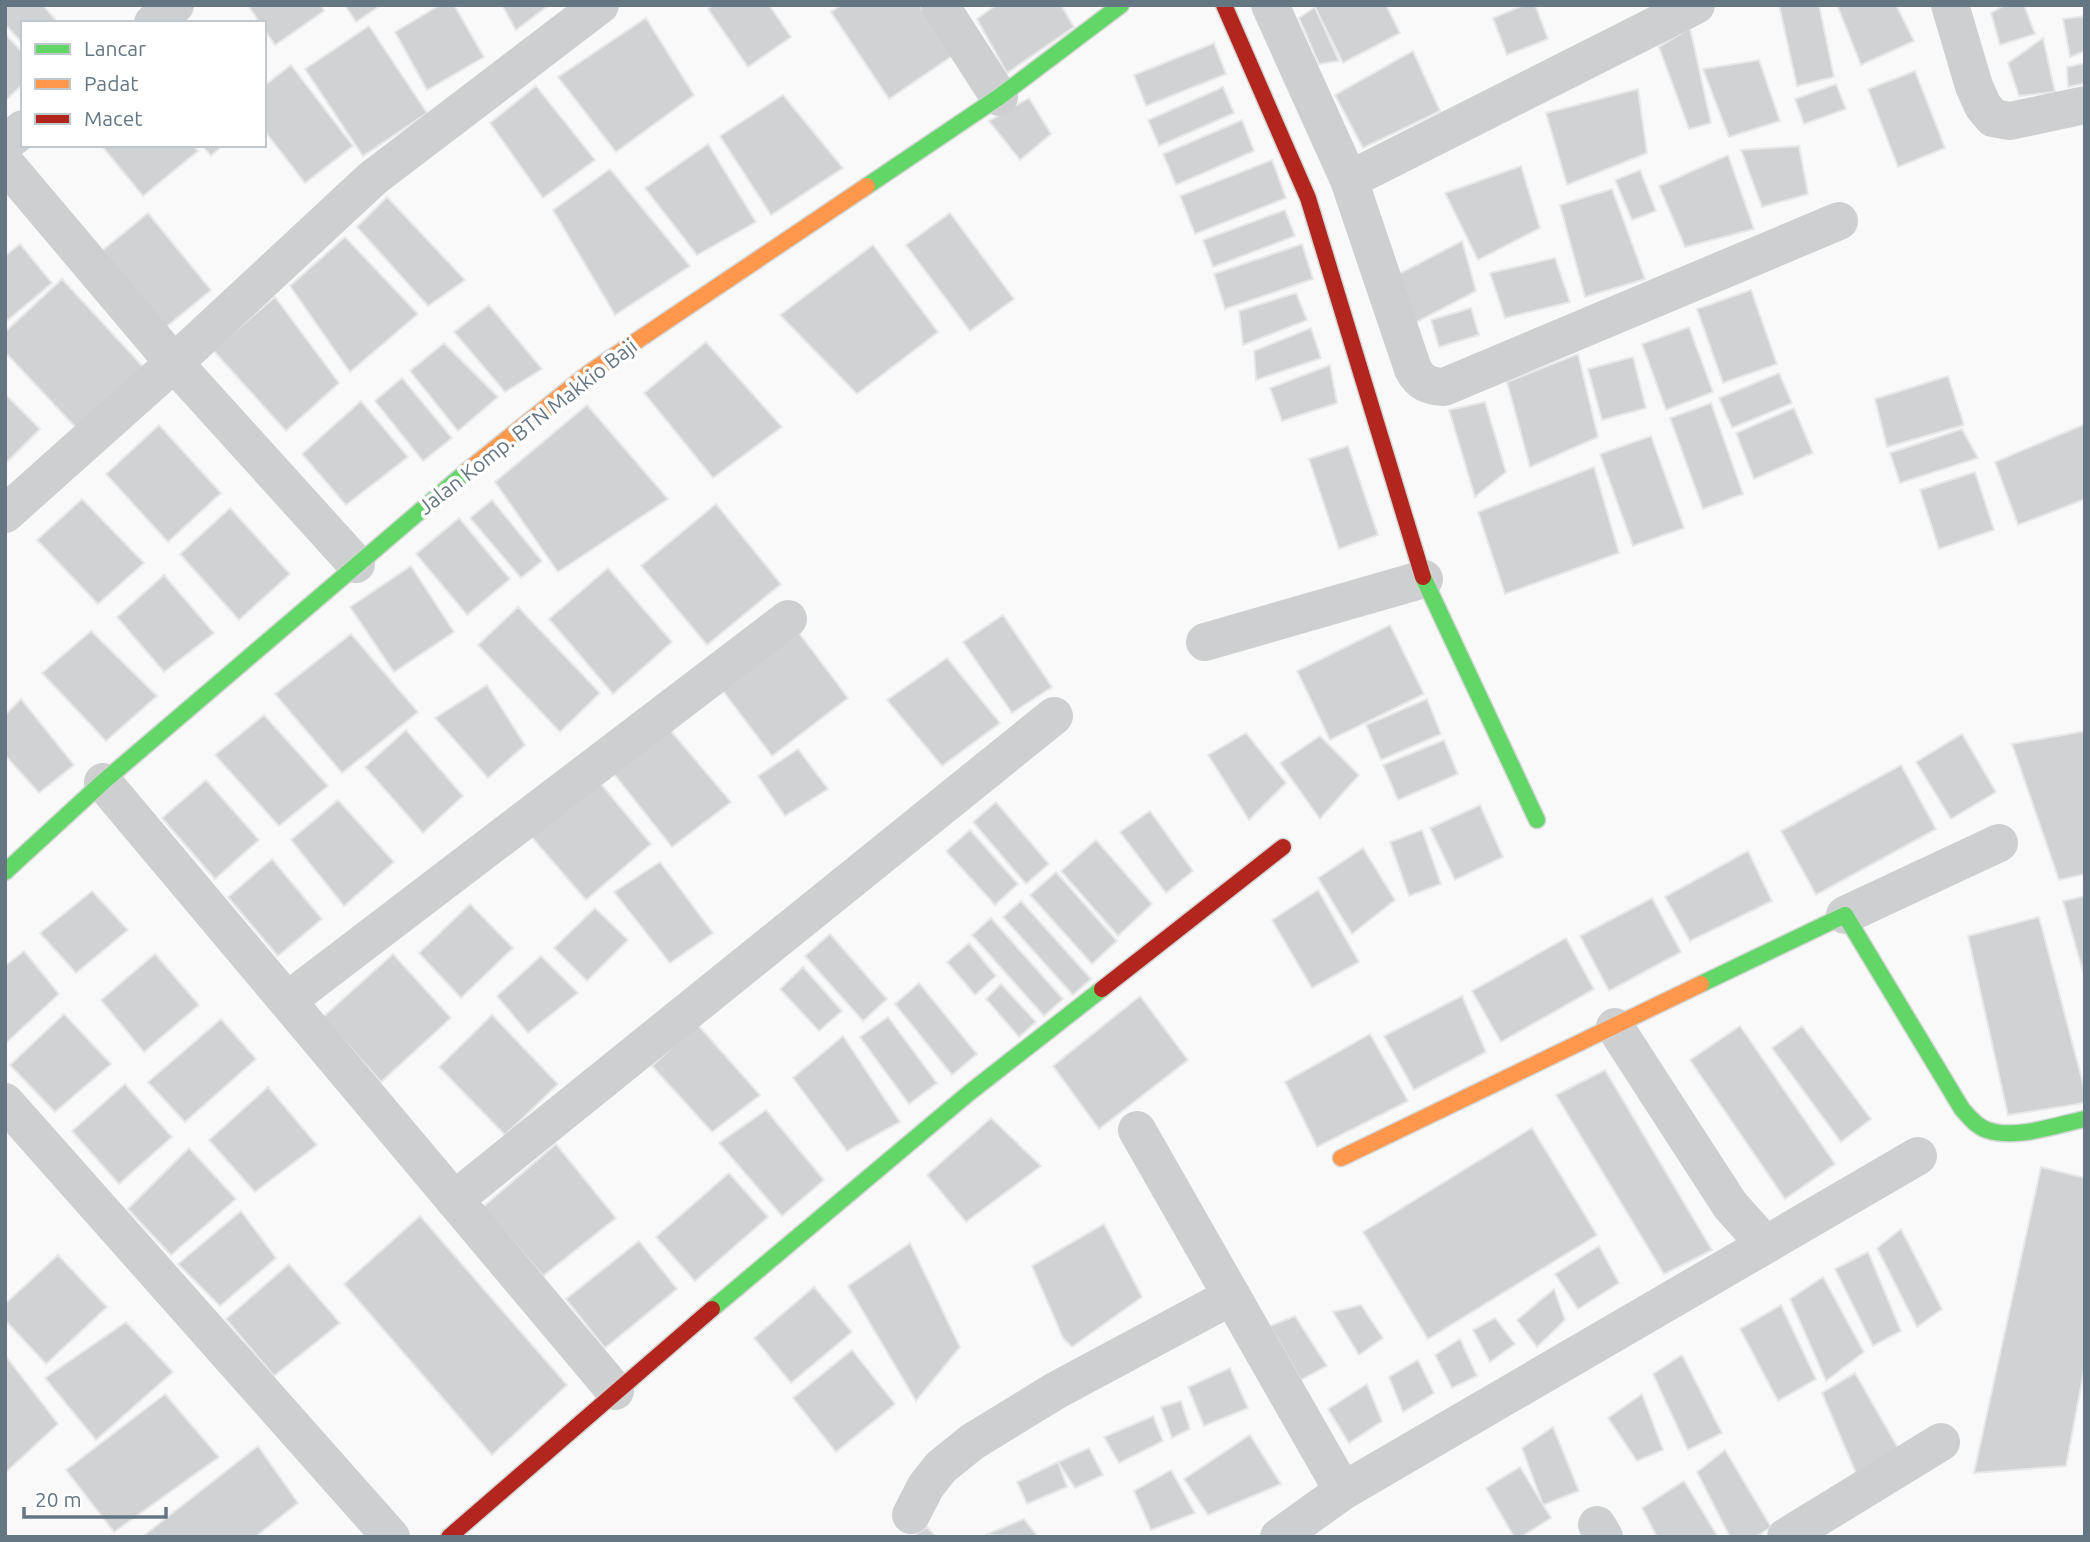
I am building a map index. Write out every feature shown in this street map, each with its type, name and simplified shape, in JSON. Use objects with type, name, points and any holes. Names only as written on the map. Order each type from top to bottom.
[{"type":"street","points":[[155,21],[175,5]]},
{"type":"street","points":[[5,514],[174,363],[373,178],[600,5]]},
{"type":"street","points":[[940,5],[999,97]]},
{"type":"street","name":"Jalan Komp. BTN Makkio Baji","points":[[5,872],[103,782],[356,564],[589,373],[999,97],[1121,5]]},
{"type":"street","points":[[1224,5],[1308,198],[1424,579],[1537,820]]},
{"type":"street","points":[[1270,5],[1349,180],[1413,369],[1425,384],[1444,387],[1839,221]]},
{"type":"street","points":[[1349,180],[1696,5]]},
{"type":"street","points":[[1950,5],[1974,86],[1983,106],[1993,118],[2010,121],[2085,106]]},
{"type":"street","points":[[5,144],[21,131]]},
{"type":"street","points":[[5,163],[174,363],[356,564]]},
{"type":"street","points":[[1205,642],[1424,579]]},
{"type":"street","points":[[287,1001],[789,618]]},
{"type":"street","points":[[454,1200],[1054,716]]},
{"type":"street","points":[[103,782],[615,1391]]},
{"type":"street","points":[[1341,1158],[1999,843]]},
{"type":"street","points":[[449,1537],[615,1391],[969,1093],[1283,847]]},
{"type":"street","points":[[1845,915],[1962,1109],[1976,1123],[1987,1130],[2004,1132],[2085,1119]]},
{"type":"street","points":[[1615,1027],[1730,1205],[1755,1233]]},
{"type":"street","points":[[5,1102],[377,1532]]},
{"type":"street","points":[[1137,1130],[1343,1491]]},
{"type":"street","points":[[1285,1535],[1343,1491],[1918,1156]]},
{"type":"street","points":[[911,1515],[926,1486],[941,1466],[972,1442],[1055,1391],[1232,1296]]},
{"type":"street","points":[[1786,1537],[1941,1443]]},
{"type":"building","points":[[5,5],[43,5],[56,21],[21,21],[21,42],[5,24]]},
{"type":"building","points":[[248,5],[321,5],[324,11],[275,45],[266,32],[266,21],[259,21]]},
{"type":"building","points":[[345,5],[381,5],[356,22]]},
{"type":"building","points":[[440,5],[454,5],[484,57],[427,90],[395,32]]},
{"type":"building","points":[[502,5],[549,5],[516,30]]},
{"type":"building","points":[[713,5],[769,5],[791,37],[748,67],[708,9]]},
{"type":"building","points":[[841,5],[919,5],[955,54],[889,99],[831,12]]},
{"type":"building","points":[[996,5],[1061,5],[1074,27],[1007,73],[977,19]]},
{"type":"building","points":[[1314,5],[1386,5],[1400,33],[1343,63]]},
{"type":"building","points":[[1524,5],[1535,5],[1548,39],[1507,55],[1493,18]]},
{"type":"building","points":[[1779,5],[1819,5],[1834,77],[1797,86]]},
{"type":"building","points":[[1837,5],[1896,5],[1914,41],[1861,65]]},
{"type":"building","points":[[2005,5],[2024,5],[2035,34],[2000,45],[1991,13]]},
{"type":"building","points":[[1315,7],[1339,61],[1319,64],[1299,18]]},
{"type":"building","points":[[2085,16],[2085,51],[2070,57],[2063,19]]},
{"type":"building","points":[[646,18],[694,95],[616,152],[558,77]]},
{"type":"building","points":[[369,26],[427,113],[363,156],[305,69]]},
{"type":"building","points":[[1690,28],[1711,123],[1689,129],[1659,47]]},
{"type":"building","points":[[5,34],[21,51],[21,86],[5,101]]},
{"type":"building","points":[[2043,38],[2055,92],[2019,96],[2008,63]]},
{"type":"building","points":[[1214,43],[1226,74],[1146,106],[1134,75]]},
{"type":"building","points":[[1413,51],[1440,111],[1363,148],[1335,95]]},
{"type":"building","points":[[1759,60],[1780,121],[1729,137],[1703,69]]},
{"type":"building","points":[[2085,63],[2085,83],[2068,87],[2067,67]]},
{"type":"building","points":[[291,65],[353,146],[305,183],[266,133],[266,84]]},
{"type":"building","points":[[1915,71],[1945,148],[1898,167],[1868,89]]},
{"type":"building","points":[[1836,84],[1846,109],[1804,124],[1795,99]]},
{"type":"building","points":[[536,86],[595,160],[543,198],[490,123]]},
{"type":"building","points":[[1223,87],[1234,113],[1159,146],[1148,120]]},
{"type":"building","points":[[1638,89],[1647,153],[1567,185],[1546,113]]},
{"type":"building","points":[[783,95],[843,168],[771,215],[720,136]]},
{"type":"building","points":[[1029,98],[1051,134],[1020,160],[989,121]]},
{"type":"building","points":[[1242,120],[1254,151],[1176,185],[1163,154]]},
{"type":"building","points":[[708,144],[756,222],[697,255],[645,188]]},
{"type":"building","points":[[1799,146],[1808,194],[1762,207],[1741,150]]},
{"type":"building","points":[[103,147],[195,147],[198,151],[143,196]]},
{"type":"building","points":[[204,147],[221,147],[211,156]]},
{"type":"building","points":[[1728,155],[1754,229],[1685,247],[1659,186]]},
{"type":"building","points":[[1272,160],[1286,198],[1195,234],[1180,196]]},
{"type":"building","points":[[1521,166],[1540,228],[1478,260],[1445,193]]},
{"type":"building","points":[[610,169],[690,266],[615,315],[553,210]]},
{"type":"building","points":[[1640,170],[1656,211],[1632,220],[1615,180]]},
{"type":"building","points":[[1612,189],[1645,279],[1585,297],[1560,205]]},
{"type":"building","points":[[387,197],[465,280],[428,306],[357,227]]},
{"type":"building","points":[[1285,210],[1295,236],[1213,267],[1203,240]]},
{"type":"building","points":[[148,213],[211,290],[160,332],[97,255]]},
{"type":"building","points":[[950,213],[1014,299],[970,331],[906,245]]},
{"type":"building","points":[[345,237],[418,314],[350,372],[290,286]]},
{"type":"building","points":[[1462,241],[1476,291],[1409,326],[1393,277]]},
{"type":"building","points":[[20,244],[52,283],[8,320],[5,317],[5,256]]},
{"type":"building","points":[[1302,244],[1313,279],[1225,309],[1214,274]]},
{"type":"building","points":[[873,245],[938,332],[857,394],[780,315]]},
{"type":"building","points":[[1555,258],[1570,302],[1505,318],[1490,273]]},
{"type":"building","points":[[62,279],[146,370],[79,431],[5,352],[5,332]]},
{"type":"building","points":[[1751,290],[1777,364],[1723,383],[1697,309]]},
{"type":"building","points":[[1296,293],[1307,320],[1243,345],[1239,311]]},
{"type":"building","points":[[275,297],[339,383],[286,431],[213,350]]},
{"type":"building","points":[[489,305],[542,369],[505,392],[454,332]]},
{"type":"building","points":[[1471,308],[1479,335],[1439,347],[1431,320]]},
{"type":"building","points":[[1689,327],[1713,392],[1666,410],[1642,344]]},
{"type":"building","points":[[1311,328],[1321,358],[1256,380],[1254,351]]},
{"type":"building","points":[[706,342],[782,427],[713,478],[644,393]]},
{"type":"building","points":[[444,343],[498,397],[458,431],[410,371]]},
{"type":"building","points":[[1578,354],[1598,437],[1530,467],[1507,382]]},
{"type":"building","points":[[1633,357],[1646,408],[1602,420],[1588,369]]},
{"type":"building","points":[[1330,365],[1337,403],[1282,421],[1270,388]]},
{"type":"building","points":[[1779,373],[1792,403],[1732,428],[1719,398]]},
{"type":"building","points":[[1948,376],[1964,425],[1887,447],[1875,399]]},
{"type":"building","points":[[402,378],[452,438],[423,461],[375,401]]},
{"type":"building","points":[[5,394],[40,429],[5,464]]},
{"type":"building","points":[[361,401],[408,457],[346,505],[302,454]]},
{"type":"building","points":[[1485,402],[1506,472],[1475,497],[1449,410]]},
{"type":"building","points":[[1711,403],[1743,494],[1703,509],[1670,418]]},
{"type":"building","points":[[587,405],[668,499],[558,572],[495,482]]},
{"type":"building","points":[[1794,408],[1813,453],[1754,479],[1736,433]]},
{"type":"building","points":[[2085,424],[2085,499],[2018,525],[1995,462]]},
{"type":"building","points":[[159,425],[221,493],[168,542],[106,474]]},
{"type":"building","points":[[1962,429],[1978,458],[1900,483],[1890,453]]},
{"type":"building","points":[[1651,436],[1684,528],[1633,546],[1600,454]]},
{"type":"building","points":[[1348,446],[1378,535],[1339,549],[1309,459]]},
{"type":"building","points":[[1594,467],[1619,553],[1505,594],[1478,512]]},
{"type":"building","points":[[1975,472],[1994,530],[1939,549],[1920,490]]},
{"type":"building","points":[[82,499],[144,563],[98,604],[37,540]]},
{"type":"building","points":[[492,500],[542,561],[521,578],[470,518]]},
{"type":"building","points":[[716,504],[781,584],[707,645],[641,566]]},
{"type":"building","points":[[230,508],[290,574],[239,620],[180,554]]},
{"type":"building","points":[[459,518],[510,579],[467,615],[416,554]]},
{"type":"building","points":[[411,566],[454,632],[394,672],[350,607]]},
{"type":"building","points":[[608,568],[672,642],[613,694],[549,619]]},
{"type":"building","points":[[164,575],[214,633],[164,672],[117,617]]},
{"type":"building","points":[[518,607],[600,693],[560,732],[478,645]]},
{"type":"building","points":[[1003,615],[1052,687],[1012,713],[963,642]]},
{"type":"building","points":[[1390,625],[1424,694],[1330,740],[1297,671]]},
{"type":"building","points":[[91,631],[157,696],[106,741],[42,673]]},
{"type":"building","points":[[799,633],[848,698],[772,756],[723,691]]},
{"type":"building","points":[[351,634],[418,712],[342,773],[275,694]]},
{"type":"building","points":[[947,658],[1000,723],[942,766],[887,700]]},
{"type":"building","points":[[487,685],[525,745],[488,778],[435,718]]},
{"type":"building","points":[[21,699],[74,765],[39,793],[5,755],[5,715]]},
{"type":"building","points":[[1427,699],[1441,734],[1381,760],[1366,725]]},
{"type":"building","points":[[264,715],[328,786],[279,826],[215,755]]},
{"type":"building","points":[[406,730],[463,796],[423,833],[365,767]]},
{"type":"building","points":[[670,730],[731,802],[672,847],[614,774]]},
{"type":"building","points":[[2085,731],[2085,874],[2059,880],[2012,744]]},
{"type":"building","points":[[1246,733],[1286,783],[1249,820],[1208,755]]},
{"type":"building","points":[[1962,734],[1996,792],[1951,819],[1916,762]]},
{"type":"building","points":[[1320,736],[1359,775],[1320,819],[1280,763]]},
{"type":"building","points":[[1444,740],[1458,774],[1398,800],[1383,765]]},
{"type":"building","points":[[798,749],[828,789],[785,816],[758,776]]},
{"type":"building","points":[[1901,765],[1936,829],[1816,895],[1781,831]]},
{"type":"building","points":[[595,777],[651,844],[586,900],[529,834]]},
{"type":"building","points":[[206,780],[259,840],[215,879],[162,818]]},
{"type":"building","points":[[338,800],[394,862],[344,906],[291,840]]},
{"type":"building","points":[[996,802],[1049,864],[1026,884],[973,822]]},
{"type":"building","points":[[1480,805],[1503,857],[1455,880],[1430,828]]},
{"type":"building","points":[[1150,811],[1193,871],[1166,893],[1120,832]]},
{"type":"building","points":[[970,830],[1018,884],[995,905],[946,851]]},
{"type":"building","points":[[1422,830],[1441,884],[1409,896],[1390,842]]},
{"type":"building","points":[[1096,840],[1152,904],[1118,936],[1061,871]]},
{"type":"building","points":[[1363,848],[1395,900],[1352,934],[1318,878]]},
{"type":"building","points":[[1748,851],[1772,901],[1690,941],[1665,897]]},
{"type":"building","points":[[272,859],[322,919],[278,956],[228,897]]},
{"type":"building","points":[[660,862],[713,933],[670,963],[614,892]]},
{"type":"building","points":[[1056,872],[1117,941],[1092,964],[1030,895]]},
{"type":"building","points":[[1318,890],[1359,962],[1312,988],[1272,920]]},
{"type":"building","points":[[92,891],[128,930],[76,973],[40,933]]},
{"type":"building","points":[[2085,896],[2085,974],[2084,975],[2063,901]]},
{"type":"building","points":[[1652,898],[1681,952],[1609,991],[1580,936]]},
{"type":"building","points":[[1021,901],[1091,979],[1073,995],[1003,917]]},
{"type":"building","points":[[470,904],[513,948],[461,998],[419,953]]},
{"type":"building","points":[[595,908],[628,940],[587,981],[554,948]]},
{"type":"building","points":[[2039,917],[2085,1091],[2085,1103],[2008,1115],[1968,936]]},
{"type":"building","points":[[991,918],[1063,999],[1044,1016],[972,935]]},
{"type":"building","points":[[830,934],[887,999],[863,1021],[805,956]]},
{"type":"building","points":[[1566,938],[1594,989],[1501,1042],[1472,991]]},
{"type":"building","points":[[969,943],[996,976],[975,995],[947,962]]},
{"type":"building","points":[[24,951],[59,994],[5,1044],[5,966]]},
{"type":"building","points":[[155,954],[199,1005],[144,1052],[101,1000]]},
{"type":"building","points":[[393,954],[451,1018],[381,1082],[323,1017]]},
{"type":"building","points":[[541,956],[578,993],[528,1033],[497,996]]},
{"type":"building","points":[[803,967],[842,1011],[819,1031],[780,989]]},
{"type":"building","points":[[919,983],[977,1054],[952,1075],[895,1004]]},
{"type":"building","points":[[1001,984],[1036,1022],[1019,1037],[986,999]]},
{"type":"building","points":[[1140,996],[1188,1060],[1099,1129],[1053,1066]]},
{"type":"building","points":[[1462,996],[1486,1052],[1414,1090],[1384,1036]]},
{"type":"building","points":[[64,1014],[111,1064],[55,1112],[10,1065]]},
{"type":"building","points":[[492,1015],[558,1084],[505,1135],[439,1067]]},
{"type":"building","points":[[888,1017],[937,1083],[909,1104],[860,1037]]},
{"type":"building","points":[[221,1019],[256,1059],[185,1122],[148,1082]]},
{"type":"building","points":[[697,1024],[760,1095],[712,1132],[652,1066]]},
{"type":"building","points":[[1740,1026],[1835,1164],[1785,1199],[1690,1060]]},
{"type":"building","points":[[1802,1026],[1871,1119],[1841,1142],[1772,1048]]},
{"type":"building","points":[[1370,1034],[1408,1101],[1317,1147],[1285,1082]]},
{"type":"building","points":[[843,1036],[900,1122],[847,1151],[793,1078]]},
{"type":"building","points":[[1605,1070],[1712,1250],[1664,1274],[1556,1095]]},
{"type":"building","points":[[125,1084],[172,1137],[119,1184],[72,1131]]},
{"type":"building","points":[[268,1087],[317,1145],[255,1192],[209,1140]]},
{"type":"building","points":[[766,1110],[824,1180],[782,1216],[719,1143]]},
{"type":"building","points":[[991,1118],[1041,1166],[966,1222],[927,1175]]},
{"type":"building","points":[[1532,1128],[1597,1235],[1428,1339],[1363,1232]]},
{"type":"building","points":[[556,1144],[616,1218],[543,1276],[483,1207]]},
{"type":"building","points":[[189,1148],[236,1199],[171,1255],[128,1209]]},
{"type":"building","points":[[2041,1167],[2085,1178],[2085,1365],[2066,1466],[1974,1473]]},
{"type":"building","points":[[729,1173],[768,1217],[695,1281],[656,1237]]},
{"type":"building","points":[[241,1211],[276,1258],[220,1306],[178,1264]]},
{"type":"building","points":[[420,1216],[567,1385],[492,1455],[344,1284]]},
{"type":"building","points":[[1104,1224],[1142,1297],[1072,1347],[1063,1338],[1032,1266]]},
{"type":"building","points":[[1901,1229],[1942,1309],[1917,1327],[1877,1248]]},
{"type":"building","points":[[639,1241],[677,1289],[605,1348],[566,1299]]},
{"type":"building","points":[[910,1243],[960,1347],[916,1401],[848,1286]]},
{"type":"building","points":[[1599,1246],[1619,1283],[1578,1309],[1555,1274]]},
{"type":"building","points":[[1868,1252],[1901,1331],[1873,1346],[1835,1269]]},
{"type":"building","points":[[58,1255],[107,1307],[46,1364],[5,1320],[5,1304]]},
{"type":"building","points":[[289,1264],[340,1323],[274,1376],[226,1319]]},
{"type":"building","points":[[1823,1277],[1864,1352],[1826,1381],[1790,1299]]},
{"type":"building","points":[[814,1287],[852,1332],[791,1383],[754,1338]]},
{"type":"building","points":[[1554,1289],[1565,1320],[1537,1347],[1517,1320]]},
{"type":"building","points":[[1361,1305],[1383,1338],[1359,1355],[1333,1312]]},
{"type":"building","points":[[1781,1305],[1816,1379],[1778,1401],[1740,1329]]},
{"type":"building","points":[[1295,1316],[1327,1366],[1301,1380],[1270,1326]]},
{"type":"building","points":[[1495,1318],[1515,1344],[1490,1362],[1473,1330]]},
{"type":"building","points":[[126,1322],[173,1372],[96,1440],[45,1378]]},
{"type":"building","points":[[1460,1339],[1477,1376],[1452,1388],[1435,1355]]},
{"type":"building","points":[[852,1350],[895,1404],[836,1452],[793,1398]]},
{"type":"building","points":[[5,1355],[58,1424],[5,1473]]},
{"type":"building","points":[[1682,1355],[1722,1433],[1688,1450],[1653,1374]]},
{"type":"building","points":[[1418,1360],[1434,1393],[1403,1412],[1389,1377]]},
{"type":"building","points":[[1230,1368],[1248,1408],[1204,1426],[1188,1387]]},
{"type":"building","points":[[1855,1373],[1902,1455],[1858,1478],[1822,1393]]},
{"type":"building","points":[[1367,1384],[1382,1421],[1349,1443],[1328,1409]]},
{"type":"building","points":[[165,1394],[219,1457],[114,1532],[66,1470]]},
{"type":"building","points":[[1642,1394],[1663,1450],[1637,1461],[1608,1418]]},
{"type":"building","points":[[1181,1401],[1190,1429],[1172,1438],[1161,1407]]},
{"type":"building","points":[[1153,1416],[1163,1441],[1119,1463],[1104,1437]]},
{"type":"building","points":[[1553,1427],[1579,1491],[1543,1505],[1522,1448]]},
{"type":"building","points":[[1250,1435],[1281,1484],[1208,1515],[1184,1479]]},
{"type":"building","points":[[258,1446],[298,1503],[255,1537],[142,1537]]},
{"type":"building","points":[[1089,1448],[1103,1475],[1075,1488],[1058,1462]]},
{"type":"building","points":[[1725,1450],[1771,1527],[1756,1537],[1730,1537],[1697,1472]]},
{"type":"building","points":[[1058,1462],[1067,1487],[1027,1504],[1017,1482]]},
{"type":"building","points":[[1520,1467],[1551,1518],[1521,1537],[1514,1537],[1486,1488]]},
{"type":"building","points":[[1171,1470],[1195,1513],[1151,1530],[1134,1491]]},
{"type":"building","points":[[1684,1481],[1718,1537],[1657,1537],[1642,1508]]},
{"type":"building","points":[[1024,1519],[1038,1537],[985,1535]]},
{"type":"building","points":[[927,1527],[936,1537],[912,1537]]},
{"type":"traffic: fast","points":[[867,186],[999,97],[1121,5]]},
{"type":"traffic: fast","points":[[5,872],[103,782],[467,471]]},
{"type":"traffic: fast","points":[[1423,577],[1537,820]]},
{"type":"traffic: fast","points":[[1701,984],[1845,915],[1962,1109],[1977,1124],[1983,1129],[2010,1133],[2085,1119]]},
{"type":"traffic: fast","points":[[712,1309],[969,1093],[1102,989]]},
{"type":"traffic: slow","points":[[467,471],[589,373],[867,186]]},
{"type":"traffic: slow","points":[[1341,1158],[1701,984]]},
{"type":"traffic: jam","points":[[1224,5],[1308,198],[1423,577]]},
{"type":"traffic: jam","points":[[1102,989],[1283,847]]},
{"type":"traffic: jam","points":[[449,1537],[712,1309]]}]
